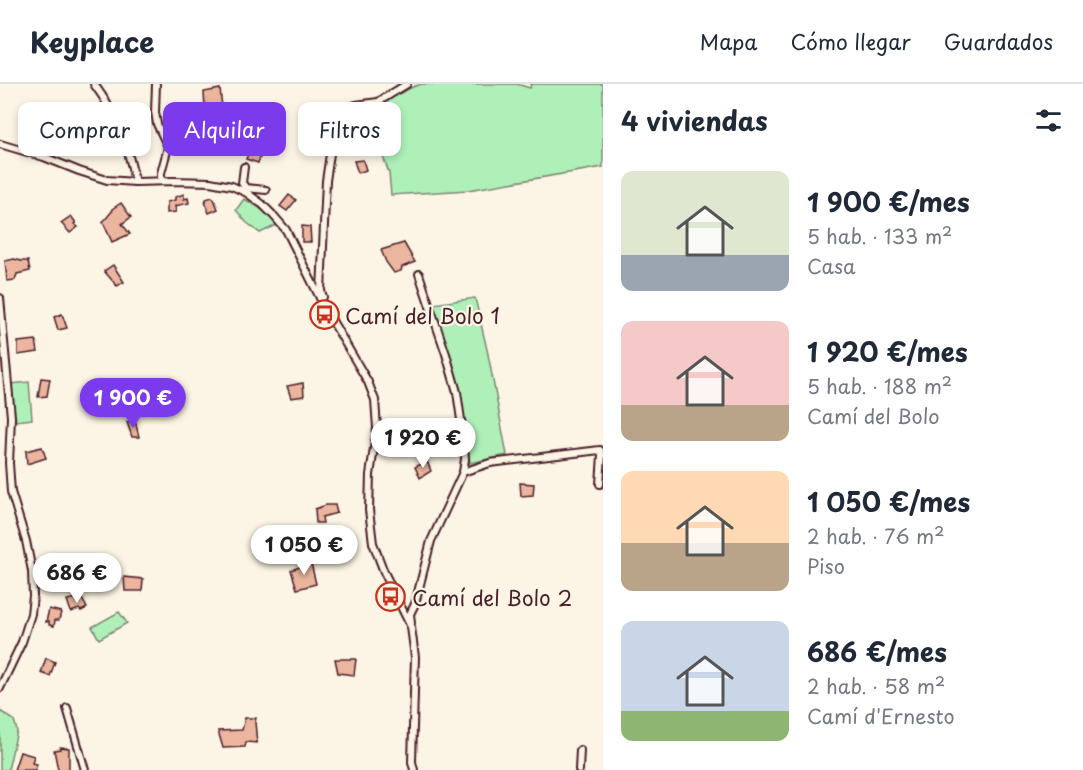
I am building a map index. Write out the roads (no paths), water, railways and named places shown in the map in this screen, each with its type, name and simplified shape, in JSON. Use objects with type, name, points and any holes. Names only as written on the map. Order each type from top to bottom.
[{"type":"street","points":[[94,84],[121,128],[130,155],[135,182]]},
{"type":"street","points":[[156,84],[157,124],[168,147],[161,172],[161,181]]},
{"type":"street","points":[[327,312],[321,291],[326,181],[335,120],[343,110],[356,105],[378,102],[407,84]]},
{"type":"street","points":[[0,144],[107,180],[210,182],[235,188],[247,193],[262,204],[286,230],[327,312],[368,382],[375,400],[377,428],[370,475],[369,510],[373,543],[384,572],[411,627]]},
{"type":"street","points":[[244,167],[242,183],[246,188]]},
{"type":"street","points":[[235,188],[266,190]]},
{"type":"street","points":[[414,770],[412,762],[416,657],[410,615],[415,604],[431,541],[463,472],[465,459],[457,392],[419,274]]},
{"type":"street","points":[[0,298],[11,417],[9,463],[11,492],[28,550],[33,594],[31,614],[22,642],[0,688]]},
{"type":"street","points":[[463,472],[490,463],[602,449],[600,484]]},
{"type":"street","points":[[67,708],[85,770]]},
{"type":"street","points":[[579,770],[580,750]]},
{"type":"place","name":"Camí del Bolo 1","points":[[324,315]]},
{"type":"place","name":"Camí del Bolo 2","points":[[391,597]]}]
